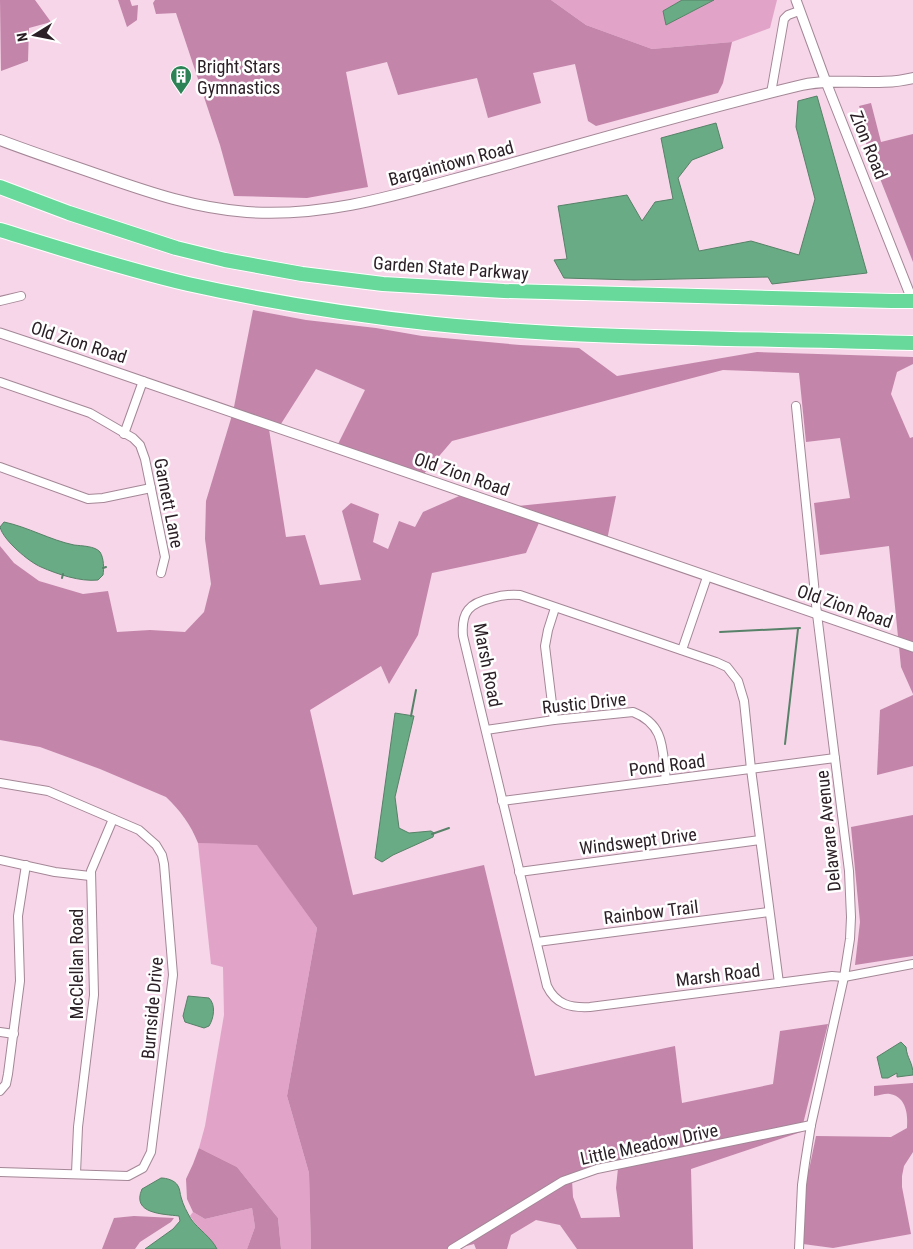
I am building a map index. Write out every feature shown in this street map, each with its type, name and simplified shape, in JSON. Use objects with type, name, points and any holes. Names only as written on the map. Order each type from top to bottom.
[{"type":"highway","name":"Garden State Parkway","points":[[0,187],[69,214],[176,248],[263,268],[302,274],[383,284],[465,289],[913,302]]},
{"type":"highway","points":[[0,230],[188,284],[256,298],[398,319],[575,334],[910,342]]},
{"type":"main road","name":"Bargaintown Road","points":[[0,140],[170,200],[261,213],[294,212],[339,208],[383,198],[802,85],[826,82],[881,83],[913,78]]},
{"type":"street","name":"Zion Road","points":[[796,0],[826,82],[913,302]]},
{"type":"street","points":[[771,93],[784,19],[788,15],[799,11]]},
{"type":"street","points":[[0,301],[20,296]]},
{"type":"street","name":"Old Zion Road","points":[[0,334],[143,381],[913,647]]},
{"type":"street","points":[[124,434],[143,381]]},
{"type":"street","name":"Garnett Lane","points":[[0,382],[83,410],[133,438],[142,448],[165,557],[161,573]]},
{"type":"street","name":"Delaware Avenue","points":[[796,406],[818,614],[851,892],[850,939],[844,977],[811,1125],[802,1185],[799,1249]]},
{"type":"street","points":[[0,467],[91,499],[151,488]]},
{"type":"street","points":[[682,650],[707,577]]},
{"type":"street","name":"Marsh Road","points":[[779,983],[744,701],[738,681],[727,668],[682,650],[526,597],[509,594],[475,602],[466,612],[463,620],[463,636],[547,986],[554,998],[568,1006],[590,1007],[779,983],[832,976],[844,977],[913,964]]},
{"type":"street","points":[[554,720],[545,646],[548,630],[556,608]]},
{"type":"street","name":"Rustic Drive","points":[[486,730],[554,720],[633,712],[644,716],[652,722],[657,730],[666,780]]},
{"type":"street","name":"Pond Road","points":[[502,801],[836,758]]},
{"type":"street","name":"Burnside Drive","points":[[0,783],[48,791],[148,836],[162,855],[173,962],[172,986],[151,1152],[143,1168],[128,1176],[0,1172]]},
{"type":"street","name":"McClellan Road","points":[[76,1174],[78,1127],[94,995],[90,876],[92,867],[113,819]]},
{"type":"street","name":"Windswept Drive","points":[[519,872],[760,840]]},
{"type":"street","points":[[0,860],[55,872],[90,876]]},
{"type":"street","points":[[0,1091],[6,1084],[14,1034],[20,981],[17,922],[26,865]]},
{"type":"street","name":"Rainbow Trail","points":[[537,942],[769,912]]},
{"type":"street","points":[[0,1032],[14,1034]]},
{"type":"street","name":"Little Meadow Drive","points":[[452,1249],[563,1182],[582,1173],[622,1163],[811,1125]]},
{"type":"shaded area","points":[[0,0],[35,0],[51,22],[29,28],[28,61],[1,71]]},
{"type":"shaded area","points":[[118,0],[130,0],[132,6],[138,5],[137,20],[127,27]]},
{"type":"shaded area","points":[[155,0],[551,0],[586,25],[652,49],[732,42],[723,83],[718,93],[596,126],[588,121],[575,64],[533,73],[541,103],[488,118],[477,78],[398,95],[387,62],[346,72],[368,187],[307,198],[234,196],[220,145],[176,13],[156,14],[153,3]]},
{"type":"shaded area","points":[[551,0],[682,0],[663,11],[666,25],[714,0],[777,0],[770,28],[732,42],[652,49],[586,25]]},
{"type":"shaded area","points":[[682,0],[714,0],[666,25],[663,11]]},
{"type":"shaded area","points":[[817,96],[867,273],[772,284],[768,277],[634,280],[564,278],[554,260],[567,259],[558,206],[627,195],[642,221],[655,202],[673,199],[661,138],[716,123],[723,148],[692,160],[678,178],[699,251],[751,241],[799,255],[815,199],[796,127],[798,101]]},
{"type":"shaded area","points":[[871,103],[881,142],[913,134],[913,262],[858,123],[864,121],[859,106]]},
{"type":"shaded area","points":[[253,310],[306,320],[376,328],[422,336],[520,345],[579,348],[617,376],[757,352],[913,357],[913,364],[897,372],[891,394],[910,438],[913,437],[913,694],[901,667],[889,546],[820,555],[814,503],[850,498],[840,438],[806,442],[799,373],[723,370],[452,441],[422,476],[337,446],[365,390],[316,369],[279,427],[268,423],[286,537],[305,535],[320,585],[361,580],[342,511],[351,503],[379,514],[373,542],[388,549],[399,521],[415,527],[423,512],[466,493],[508,507],[616,496],[607,540],[541,518],[526,553],[432,573],[418,635],[389,684],[381,666],[310,710],[353,895],[484,865],[535,1076],[675,1046],[682,1103],[773,1084],[780,1031],[828,1024],[801,1132],[691,1169],[693,1249],[577,1249],[560,1225],[536,1220],[511,1235],[507,1249],[476,1249],[474,1244],[455,1249],[311,1249],[309,1173],[287,1096],[317,928],[257,845],[198,843],[185,818],[166,797],[100,769],[40,747],[0,740],[0,546],[14,563],[39,581],[83,594],[108,591],[117,632],[150,630],[185,632],[204,612],[211,584],[205,539],[206,501],[233,412]],"holes":[[[618,1168],[616,1188],[620,1217],[581,1218],[573,1197],[572,1180]]]},
{"type":"shaded area","points":[[4,522],[65,543],[92,547],[98,550],[103,560],[103,575],[98,580],[84,580],[47,570],[24,556],[6,538],[0,527]]},
{"type":"shaded area","points":[[913,695],[913,766],[877,775],[880,710]]},
{"type":"shaded area","points":[[395,713],[414,716],[395,797],[399,828],[409,833],[431,831],[434,833],[433,837],[382,862],[375,858]]},
{"type":"shaded area","points":[[913,815],[913,956],[855,965],[860,922],[851,827]]},
{"type":"shaded area","points":[[198,843],[257,844],[317,928],[287,1096],[309,1173],[311,1249],[281,1249],[278,1218],[237,1167],[199,1148],[205,1126],[224,1015],[223,967],[211,964]]},
{"type":"shaded area","points":[[188,996],[209,998],[213,1004],[214,1012],[209,1026],[204,1028],[185,1022],[183,1016]]},
{"type":"shaded area","points":[[901,1042],[906,1047],[913,1075],[897,1077],[897,1073],[888,1078],[882,1078],[877,1057]]},
{"type":"shaded area","points":[[913,1083],[913,1152],[904,1166],[902,1176],[902,1187],[911,1234],[833,1248],[803,1244],[807,1171],[809,1170],[816,1136],[891,1137],[907,1128],[905,1108],[896,1096],[888,1094],[874,1096],[874,1086]]},
{"type":"shaded area","points":[[199,1148],[237,1167],[278,1218],[281,1249],[247,1249],[255,1227],[252,1208],[205,1219],[193,1212],[187,1199],[186,1179]]},
{"type":"shaded area","points":[[161,1178],[177,1184],[184,1206],[191,1219],[217,1249],[145,1249],[173,1229],[180,1221],[179,1216],[150,1211],[141,1203],[142,1189]]},
{"type":"shaded area","points":[[252,1208],[255,1227],[247,1249],[217,1249],[190,1216],[193,1212],[205,1219]]},
{"type":"shaded area","points":[[134,1216],[174,1218],[171,1222],[140,1242],[135,1249],[102,1249],[114,1218]]},
{"type":"waterway","points":[[62,578],[63,574]]},
{"type":"waterway","points":[[720,632],[800,628]]},
{"type":"waterway","points":[[785,744],[798,629]]},
{"type":"waterway","points":[[411,716],[416,690]]},
{"type":"waterway","points":[[432,834],[449,828]]},
{"type":"place","name":"Bright Stars Gymnastics","points":[[181,95]]}]
